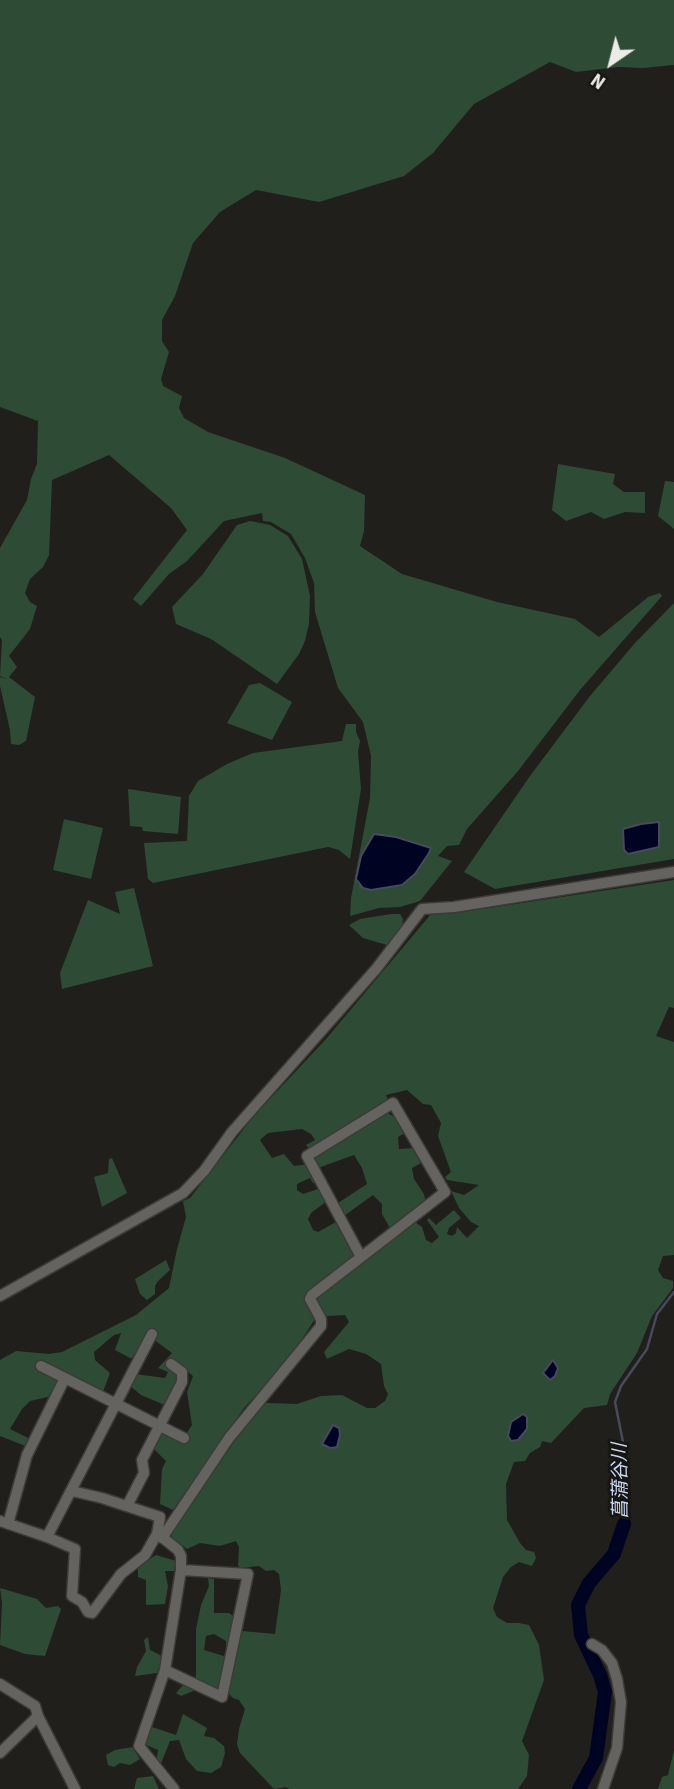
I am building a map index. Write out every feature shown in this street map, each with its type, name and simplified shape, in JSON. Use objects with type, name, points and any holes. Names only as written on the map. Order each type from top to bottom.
[{"type":"street","points":[[0,1296],[183,1193],[204,1171],[232,1132],[376,969],[422,909],[467,905],[674,872]]},
{"type":"street","points":[[65,1378],[27,1455],[4,1523],[75,1549],[72,1597],[82,1602],[88,1612],[92,1613],[121,1574],[145,1555],[173,1521],[229,1438],[321,1326],[321,1319],[310,1299],[312,1295],[446,1192],[393,1103],[307,1156],[361,1257]]},
{"type":"street","points":[[47,1537],[152,1334]]},
{"type":"street","points":[[127,1506],[144,1473],[142,1460],[183,1376],[182,1372],[171,1364]]},
{"type":"street","points":[[41,1366],[184,1438]]},
{"type":"street","points":[[72,1491],[173,1521]]},
{"type":"street","points":[[160,1517],[160,1536]]},
{"type":"street","points":[[160,1536],[178,1550],[181,1570],[165,1670],[139,1746],[174,1789]]},
{"type":"street","points":[[165,1670],[222,1697],[248,1574],[181,1570]]},
{"type":"street","points":[[592,1644],[603,1650],[612,1663],[618,1679],[621,1702],[617,1748],[603,1789]]},
{"type":"street","points":[[0,1684],[35,1706],[75,1789]]},
{"type":"street","points":[[0,1753],[38,1716]]},
{"type":"green space","points":[[0,0],[674,0],[674,65],[576,72],[550,62],[474,104],[433,153],[404,176],[319,202],[256,190],[220,212],[193,243],[175,296],[162,320],[162,341],[169,352],[161,379],[163,386],[182,396],[179,408],[184,418],[208,432],[285,458],[365,495],[364,531],[360,546],[402,574],[497,602],[575,619],[599,637],[648,597],[660,593],[662,596],[580,690],[518,771],[467,829],[459,845],[447,846],[438,856],[452,861],[420,901],[350,916],[370,798],[371,756],[363,722],[338,688],[315,612],[314,583],[305,558],[291,534],[271,522],[263,521],[262,513],[224,521],[187,561],[169,574],[141,606],[133,599],[187,530],[171,508],[109,455],[52,480],[49,555],[43,567],[30,579],[25,593],[30,602],[37,606],[30,629],[9,656],[17,667],[9,677],[35,697],[26,741],[19,745],[11,744],[0,686],[0,677],[7,679],[0,676],[0,548],[27,500],[37,464],[38,421],[0,407]]},
{"type":"green space","points":[[558,464],[615,474],[613,484],[624,492],[645,492],[645,513],[625,512],[604,519],[591,512],[566,521],[552,510]]},
{"type":"green space","points":[[665,481],[674,482],[674,529],[658,516]]},
{"type":"green space","points":[[250,521],[270,525],[288,536],[302,559],[310,596],[305,641],[277,684],[211,639],[176,624],[172,607],[203,574],[237,525]]},
{"type":"green space","points":[[674,603],[674,859],[495,889],[464,872],[530,776],[590,696],[635,643]]},
{"type":"green space","points":[[260,683],[292,702],[272,740],[227,723],[249,685]]},
{"type":"green space","points":[[346,724],[356,724],[360,741],[358,752],[361,789],[350,859],[339,850],[328,847],[153,883],[148,879],[144,843],[187,841],[189,796],[198,781],[253,753],[342,741]]},
{"type":"green space","points":[[128,789],[181,797],[178,834],[143,831],[142,827],[130,826]]},
{"type":"green space","points":[[64,819],[103,828],[91,879],[53,870]]},
{"type":"green space","points":[[674,880],[674,1008],[669,1007],[656,1036],[674,1042],[674,1255],[663,1256],[658,1270],[663,1278],[673,1281],[673,1288],[652,1316],[637,1353],[610,1394],[607,1405],[584,1408],[551,1443],[542,1441],[540,1447],[530,1453],[525,1461],[514,1462],[506,1484],[507,1520],[520,1543],[526,1550],[534,1552],[536,1558],[532,1566],[519,1562],[511,1567],[503,1577],[493,1608],[497,1617],[507,1623],[529,1625],[539,1645],[544,1680],[522,1741],[529,1755],[527,1776],[518,1789],[274,1789],[240,1753],[237,1744],[245,1709],[239,1700],[228,1693],[228,1687],[242,1631],[275,1634],[281,1590],[279,1574],[259,1566],[238,1566],[239,1547],[236,1541],[220,1546],[200,1543],[187,1549],[171,1537],[174,1528],[260,1405],[297,1404],[321,1396],[342,1395],[367,1408],[375,1408],[385,1401],[388,1394],[381,1364],[366,1354],[349,1349],[327,1359],[324,1352],[349,1322],[345,1315],[327,1316],[319,1313],[289,1359],[244,1408],[173,1510],[160,1504],[162,1469],[166,1461],[152,1447],[161,1430],[181,1442],[192,1425],[187,1392],[193,1376],[181,1366],[181,1376],[167,1406],[141,1395],[129,1385],[135,1374],[165,1378],[168,1372],[158,1368],[172,1353],[153,1339],[138,1357],[130,1358],[115,1350],[121,1333],[114,1335],[94,1352],[95,1360],[110,1373],[103,1392],[60,1379],[48,1397],[30,1401],[22,1409],[10,1429],[30,1439],[28,1447],[0,1436],[0,1360],[16,1351],[49,1354],[62,1352],[136,1315],[169,1288],[186,1217],[183,1201],[190,1198],[253,1117],[326,1039],[431,914],[462,912]],"holes":[[[407,1090],[423,1104],[431,1105],[441,1123],[438,1136],[451,1172],[445,1177],[447,1180],[479,1185],[464,1195],[451,1191],[459,1208],[471,1222],[479,1226],[467,1238],[457,1227],[452,1236],[447,1234],[449,1228],[461,1218],[454,1210],[436,1225],[429,1218],[427,1220],[439,1237],[432,1243],[426,1240],[422,1227],[415,1222],[360,1263],[330,1209],[336,1222],[318,1232],[313,1230],[308,1219],[311,1213],[327,1201],[321,1188],[303,1194],[297,1190],[297,1184],[310,1178],[313,1183],[319,1183],[309,1164],[294,1166],[284,1154],[272,1158],[260,1140],[268,1133],[302,1129],[315,1140],[306,1145],[315,1156],[318,1168],[354,1155],[367,1184],[338,1203],[344,1216],[373,1195],[382,1204],[382,1214],[391,1230],[426,1204],[424,1194],[414,1179],[412,1168],[423,1162],[416,1148],[399,1149],[398,1137],[407,1132],[398,1119],[389,1114],[386,1095]]]},
{"type":"green space","points":[[134,888],[153,966],[62,989],[60,973],[88,900],[120,914],[115,892]]},
{"type":"green space","points":[[400,914],[403,919],[402,926],[387,945],[363,938],[349,925],[360,919]]},
{"type":"green space","points":[[112,1158],[127,1193],[102,1207],[94,1177],[108,1173],[109,1159]]},
{"type":"green space","points":[[166,1260],[170,1270],[158,1281],[155,1294],[147,1300],[140,1294],[135,1279]]},
{"type":"green space","points":[[156,1555],[176,1561],[174,1571],[165,1571],[168,1586],[165,1604],[146,1605],[146,1580],[138,1577],[138,1566]]},
{"type":"green space","points":[[208,1578],[214,1579],[214,1613],[229,1613],[237,1619],[230,1648],[226,1646],[226,1641],[214,1634],[206,1636],[204,1650],[227,1657],[218,1692],[203,1687],[181,1696],[176,1693],[196,1677],[196,1629],[201,1605],[209,1586]]},
{"type":"green space","points":[[0,1588],[37,1599],[46,1608],[58,1606],[61,1609],[45,1656],[25,1654],[0,1645]]},
{"type":"green space","points":[[148,1637],[150,1650],[164,1657],[157,1673],[135,1676],[146,1651],[144,1640]]},
{"type":"green space","points":[[183,1714],[207,1728],[204,1736],[214,1738],[224,1746],[221,1767],[211,1773],[197,1771],[186,1759],[179,1740],[170,1741],[160,1766],[156,1763],[158,1750],[144,1744],[149,1726],[176,1735]]},
{"type":"green space","points":[[132,1747],[140,1759],[130,1765],[108,1765],[106,1755],[115,1750]]},
{"type":"green space","points":[[674,1750],[674,1789],[658,1789],[662,1777],[668,1775]]},
{"type":"green space","points":[[153,1776],[159,1789],[134,1789],[137,1778]]},
{"type":"water","points":[[659,822],[659,847],[628,854],[624,850],[623,829]]},
{"type":"water","points":[[374,834],[396,837],[431,848],[415,874],[402,885],[371,890],[363,888],[356,879],[361,856]]},
{"type":"water","points":[[553,1360],[558,1368],[550,1380],[543,1373]]},
{"type":"water","points":[[523,1414],[527,1417],[527,1429],[518,1440],[511,1441],[508,1436],[511,1422]]},
{"type":"water","points":[[333,1425],[339,1428],[340,1435],[337,1447],[330,1448],[322,1444]]},
{"type":"waterway","name":"菖蒲谷川","points":[[624,1524],[625,1509],[620,1477],[623,1442],[615,1402],[621,1386],[647,1349],[657,1314],[674,1292]]},
{"type":"waterway","name":"菖蒲谷川","points":[[579,1789],[596,1758],[605,1692],[581,1635],[578,1605],[589,1583],[614,1554],[624,1524]]}]
